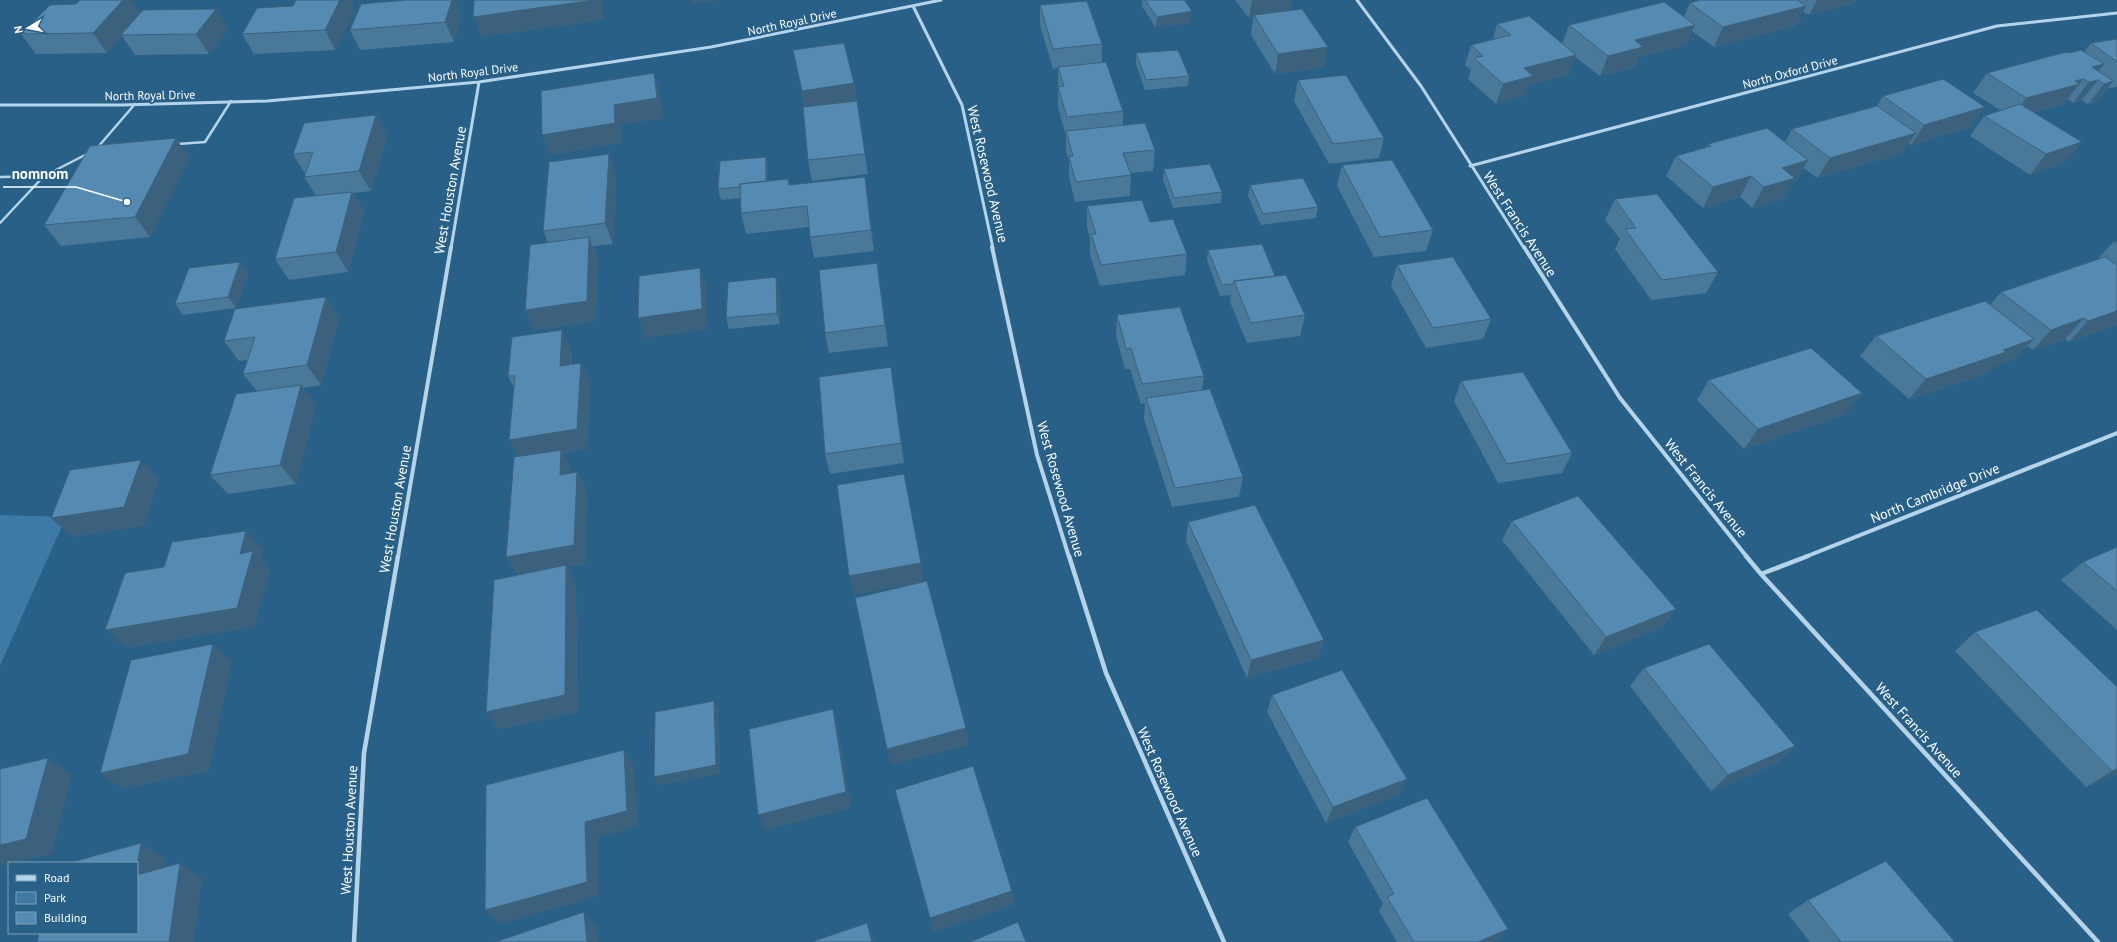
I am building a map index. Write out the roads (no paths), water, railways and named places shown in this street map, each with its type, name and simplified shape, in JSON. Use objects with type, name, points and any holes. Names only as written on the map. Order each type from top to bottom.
[{"type":"street","name":"North Royal Drive","points":[[0,105],[267,101],[480,82],[710,47],[941,0]]},
{"type":"street","name":"West Francis Avenue","points":[[1357,0],[1421,86],[1470,166],[1620,398],[1761,574],[2098,942]]},
{"type":"street","name":"West Rosewood Avenue","points":[[913,6],[962,106],[1037,455],[1106,673],[1224,942]]},
{"type":"street","name":"North Oxford Drive","points":[[1470,166],[1997,26],[2117,13]]},
{"type":"street","name":"West Houston Avenue","points":[[354,942],[364,753],[480,82]]},
{"type":"street","name":"North Cambridge Drive","points":[[1761,574],[2117,433]]},
{"type":"lane","points":[[174,144],[205,142],[231,101]]},
{"type":"lane","points":[[104,149],[96,150],[135,104]]},
{"type":"lane","points":[[0,223],[44,176],[90,153]]},
{"type":"lane","points":[[0,177],[44,176]]},
{"type":"place","name":"nomnom","points":[[127,202]]}]
